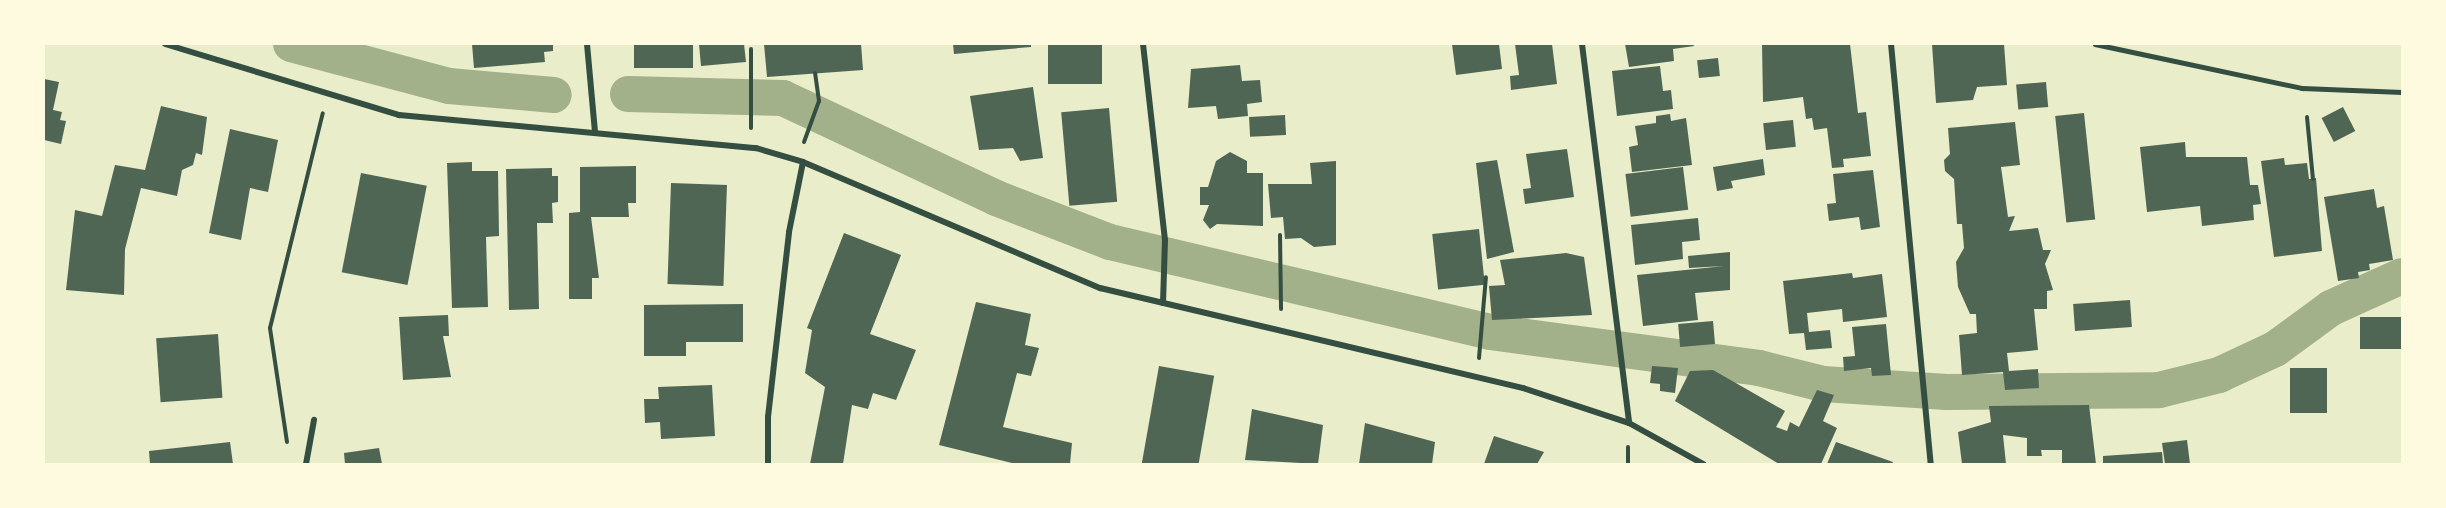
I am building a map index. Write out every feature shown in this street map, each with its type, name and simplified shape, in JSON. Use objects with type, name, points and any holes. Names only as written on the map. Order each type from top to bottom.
[{"type":"street","points":[[165,44],[399,115],[751,147],[803,162],[1037,265],[1163,303],[1523,388],[1629,423],[1703,465]]},
{"type":"street","points":[[587,44],[595,132]]},
{"type":"street","points":[[1143,44],[1165,240],[1166,268],[1163,303]]},
{"type":"street","points":[[1582,44],[1629,423]]},
{"type":"street","points":[[1890,44],[1931,465]]},
{"type":"street","points":[[768,465],[786,255],[803,162]]},
{"type":"street","points":[[306,465],[314,420]]},
{"type":"lane","points":[[2095,44],[2302,88],[2403,92]]},
{"type":"path","points":[[751,49],[752,110]]},
{"type":"path","points":[[812,121],[819,101],[815,73]]},
{"type":"path","points":[[288,453],[270,328],[327,94]]},
{"type":"path","points":[[2307,117],[2313,179]]},
{"type":"path","points":[[1280,235],[1284,266],[1284,295]]},
{"type":"path","points":[[1481,341],[1485,317],[1486,277]]},
{"type":"building","points":[[472,44],[553,44],[553,51],[544,52],[545,62],[474,68]]},
{"type":"building","points":[[634,44],[693,44],[693,68],[634,68]]},
{"type":"building","points":[[699,44],[744,44],[746,62],[701,66]]},
{"type":"building","points":[[764,44],[861,44],[863,70],[767,77]]},
{"type":"building","points":[[953,44],[1031,44],[1031,47],[954,54]]},
{"type":"building","points":[[1048,44],[1102,44],[1102,84],[1048,84]]},
{"type":"building","points":[[1452,44],[1499,44],[1502,69],[1456,75]]},
{"type":"building","points":[[1515,44],[1552,44],[1557,84],[1511,90],[1510,76],[1519,75]]},
{"type":"building","points":[[1625,44],[1693,44],[1694,46],[1673,49],[1674,61],[1629,67]]},
{"type":"building","points":[[1762,44],[1850,44],[1858,113],[1866,112],[1871,156],[1843,159],[1844,167],[1832,168],[1827,128],[1814,130],[1812,118],[1806,119],[1803,97],[1763,102]]},
{"type":"building","points":[[1932,44],[2004,44],[2007,85],[1977,87],[1973,100],[1936,103]]},
{"type":"building","points":[[1718,58],[1720,76],[1699,78],[1697,60]]},
{"type":"building","points":[[1240,65],[1242,81],[1260,80],[1262,102],[1247,104],[1248,116],[1218,119],[1216,106],[1188,108],[1191,69]]},
{"type":"building","points":[[1660,66],[1663,91],[1671,90],[1673,109],[1617,116],[1612,71]]},
{"type":"building","points":[[44,79],[59,82],[53,110],[62,112],[60,120],[66,121],[61,144],[44,140]]},
{"type":"building","points":[[2046,82],[2048,107],[2018,110],[2016,85]]},
{"type":"building","points":[[1033,87],[1043,158],[1020,161],[1013,148],[979,150],[970,96]]},
{"type":"building","points":[[161,106],[207,117],[202,155],[196,153],[193,165],[182,170],[177,196],[141,188],[125,249],[124,295],[66,290],[75,210],[102,216],[115,165],[145,170]]},
{"type":"building","points":[[2343,107],[2355,131],[2334,142],[2322,118]]},
{"type":"building","points":[[1109,108],[1117,202],[1069,206],[1061,112]]},
{"type":"building","points":[[2084,113],[2095,219],[2066,222],[2055,116]]},
{"type":"building","points":[[1670,114],[1671,121],[1686,118],[1692,165],[1632,172],[1629,147],[1638,145],[1635,126],[1656,123],[1656,116]]},
{"type":"building","points":[[1285,115],[1286,135],[1250,137],[1249,117]]},
{"type":"building","points":[[1793,120],[1796,147],[1766,150],[1763,123]]},
{"type":"building","points":[[2015,122],[2020,165],[2001,167],[2008,217],[2015,216],[2009,231],[2038,228],[2043,250],[2051,250],[2045,264],[2053,290],[2047,291],[2047,309],[2034,309],[2038,350],[2007,353],[2009,371],[2038,369],[2039,388],[2005,390],[2003,372],[1962,375],[1959,335],[1977,333],[1976,314],[1970,314],[1958,287],[1956,262],[1964,248],[1962,224],[1957,224],[1954,179],[1945,171],[1944,160],[1950,154],[1948,128]]},
{"type":"building","points":[[230,129],[278,140],[268,192],[250,188],[241,240],[209,233]]},
{"type":"building","points":[[2185,142],[2186,157],[2247,157],[2250,185],[2258,185],[2261,204],[2253,205],[2254,220],[2202,226],[2200,206],[2147,212],[2140,147]]},
{"type":"building","points":[[1567,149],[1574,197],[1525,204],[1523,189],[1531,188],[1526,154]]},
{"type":"building","points":[[1230,152],[1247,161],[1247,173],[1263,173],[1263,226],[1217,224],[1210,229],[1203,220],[1209,205],[1200,205],[1200,187],[1208,187],[1216,161]]},
{"type":"building","points":[[2284,158],[2285,165],[2307,163],[2309,179],[2316,178],[2322,251],[2274,257],[2261,161]]},
{"type":"building","points":[[1763,159],[1765,175],[1731,181],[1733,188],[1717,191],[1713,167]]},
{"type":"building","points":[[1497,160],[1514,252],[1487,259],[1476,163]]},
{"type":"building","points":[[1336,161],[1336,245],[1314,247],[1301,238],[1285,239],[1283,217],[1271,218],[1268,184],[1312,184],[1310,163]]},
{"type":"building","points":[[472,162],[472,171],[498,171],[499,236],[486,237],[488,307],[452,308],[447,163]]},
{"type":"building","points":[[636,166],[636,203],[628,203],[629,217],[591,217],[599,278],[592,278],[592,299],[569,299],[569,213],[580,212],[580,167]]},
{"type":"building","points":[[1683,167],[1688,210],[1631,217],[1625,174]]},
{"type":"building","points":[[552,168],[552,176],[558,176],[558,202],[552,203],[553,223],[537,223],[539,309],[509,310],[506,169]]},
{"type":"building","points":[[1873,170],[1880,227],[1861,230],[1859,217],[1829,221],[1827,204],[1836,203],[1833,174]]},
{"type":"building","points":[[361,173],[427,186],[407,285],[342,272]]},
{"type":"building","points":[[671,183],[727,185],[723,286],[667,284]]},
{"type":"building","points":[[2374,189],[2377,208],[2384,206],[2393,260],[2369,264],[2370,270],[2358,272],[2359,278],[2338,281],[2324,197]]},
{"type":"building","points":[[1698,218],[1700,240],[1682,242],[1683,259],[1635,265],[1631,225]]},
{"type":"building","points":[[1479,229],[1485,285],[1438,290],[1432,234]]},
{"type":"building","points":[[844,233],[901,255],[870,334],[916,350],[896,400],[873,393],[868,409],[852,405],[843,464],[810,464],[825,387],[805,373],[812,330],[807,328]]},
{"type":"building","points":[[1730,252],[1730,290],[1695,293],[1698,320],[1643,326],[1637,275],[1724,266],[1689,268],[1688,256]]},
{"type":"building","points":[[1566,253],[1584,257],[1592,315],[1492,320],[1489,286],[1505,285],[1500,260]]},
{"type":"building","points":[[1852,273],[1853,278],[1882,274],[1887,317],[1843,322],[1842,309],[1807,313],[1809,332],[1830,330],[1832,348],[1806,350],[1804,333],[1789,334],[1783,281]]},
{"type":"building","points":[[2130,300],[2132,327],[2075,331],[2073,304]]},
{"type":"building","points":[[976,302],[1031,314],[1025,345],[1039,348],[1031,376],[1017,373],[1003,427],[1072,443],[1070,464],[1016,464],[939,445]]},
{"type":"building","points":[[743,304],[743,342],[686,342],[686,356],[644,356],[644,305]]},
{"type":"building","points":[[448,315],[449,336],[443,336],[451,377],[403,380],[399,317]]},
{"type":"building","points":[[2360,317],[2402,317],[2402,349],[2360,349]]},
{"type":"building","points":[[1713,321],[1715,344],[1680,347],[1678,324]]},
{"type":"building","points":[[1886,324],[1891,375],[1872,376],[1871,368],[1844,371],[1843,357],[1855,356],[1852,327]]},
{"type":"building","points":[[218,334],[222,398],[161,402],[156,338]]},
{"type":"building","points":[[1159,366],[1214,376],[1199,464],[1142,464]]},
{"type":"building","points":[[1652,366],[1678,368],[1675,393],[1660,391],[1660,384],[1650,383]]},
{"type":"building","points":[[2290,368],[2327,368],[2327,413],[2290,413]]},
{"type":"building","points":[[1713,370],[1785,411],[1776,427],[1787,431],[1790,422],[1799,427],[1817,390],[1834,395],[1823,421],[1837,428],[1821,464],[1779,464],[1675,401],[1690,371]]},
{"type":"building","points":[[712,385],[715,436],[661,439],[660,422],[645,423],[644,399],[659,399],[658,387]]},
{"type":"building","points":[[2089,405],[2096,464],[2062,464],[2062,450],[2041,450],[2042,456],[2027,456],[2027,438],[2003,435],[2006,464],[1962,464],[1958,432],[1991,422],[1989,406]]},
{"type":"building","points":[[1252,409],[1323,425],[1318,464],[1245,460]]},
{"type":"building","points":[[1365,423],[1435,442],[1432,464],[1359,464]]},
{"type":"building","points":[[1494,436],[1544,452],[1537,464],[1484,464]]},
{"type":"building","points":[[2187,440],[2190,464],[2165,464],[2162,443]]},
{"type":"building","points":[[230,442],[233,464],[150,464],[149,451]]},
{"type":"building","points":[[1836,442],[1893,462],[1892,464],[1827,464]]},
{"type":"building","points":[[379,448],[382,464],[345,464],[344,453]]},
{"type":"building","points":[[2162,452],[2163,464],[2103,464],[2103,456]]},
{"type":"waterway","points":[[291,44],[449,86],[554,95]]},
{"type":"waterway","points":[[628,94],[783,98],[996,198],[1110,242],[1490,332],[1759,368],[1823,384],[1947,392],[2159,390],[2219,375],[2275,349],[2331,308],[2402,276]]}]
